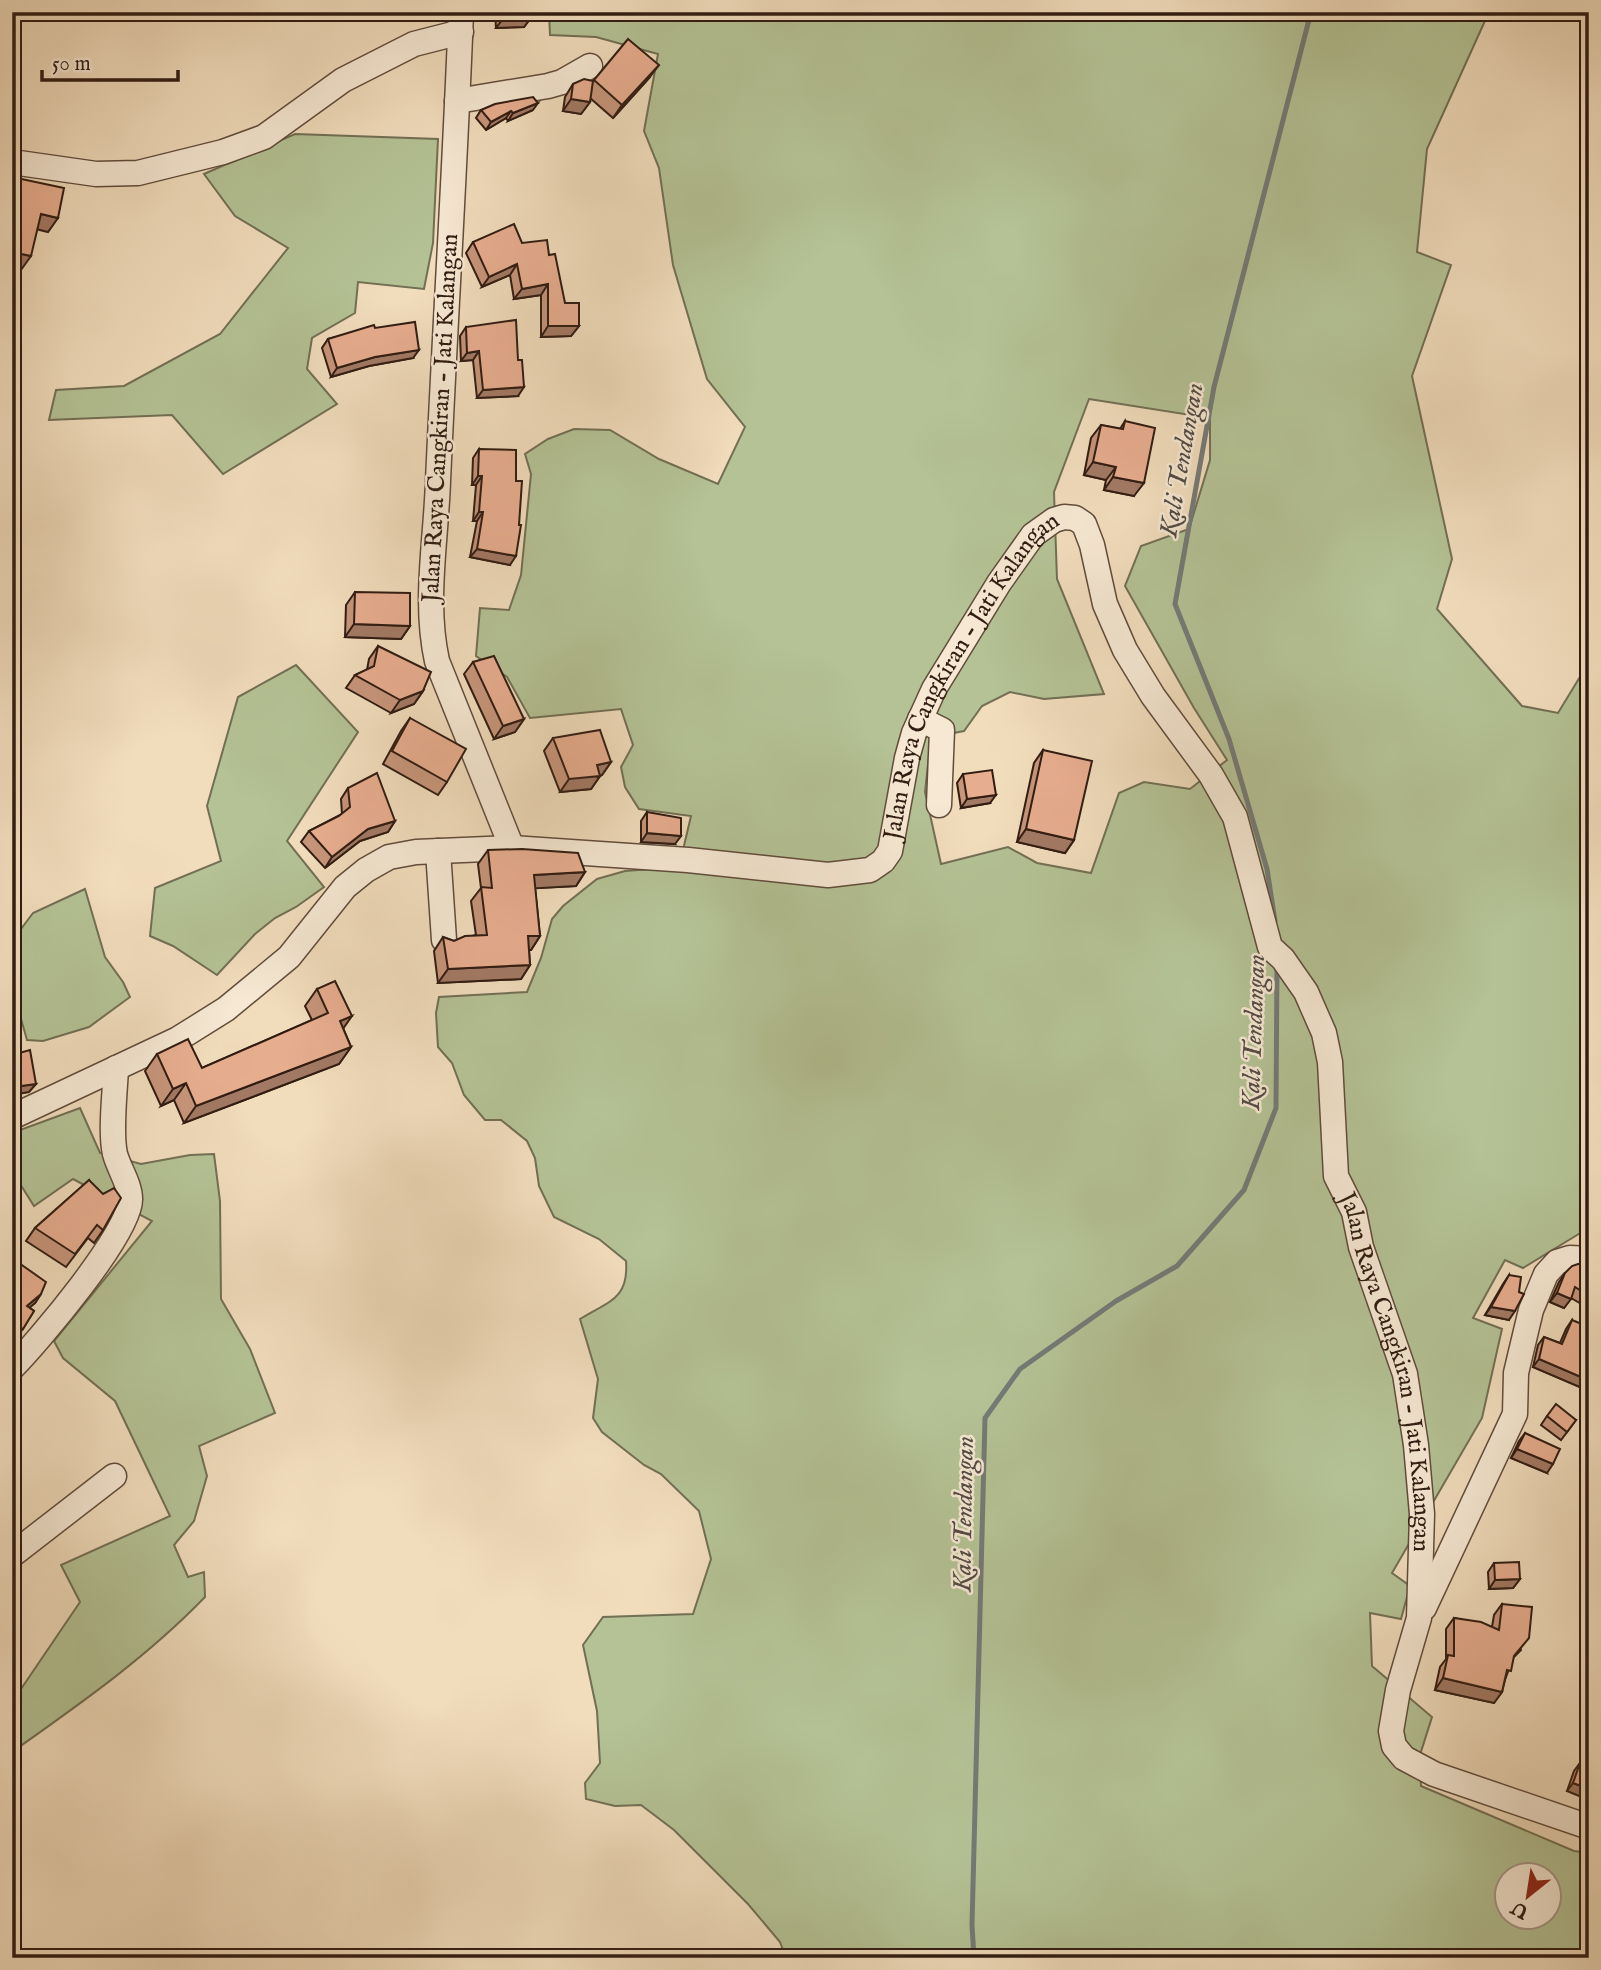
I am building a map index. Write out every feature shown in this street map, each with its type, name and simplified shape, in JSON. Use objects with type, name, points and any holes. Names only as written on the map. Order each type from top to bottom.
[{"type":"street","name":"Jalan Raya Cangkiran - Jati Kalangan","points":[[461,22],[430,608],[437,662],[512,848],[688,860],[828,876],[870,870],[883,861],[890,851],[907,758],[920,719],[955,653],[1033,535],[1054,520],[1064,517],[1074,518],[1084,524],[1092,545],[1105,604],[1125,650],[1153,696],[1211,775],[1235,817],[1277,953],[1306,992],[1324,1033],[1330,1062],[1335,1176],[1354,1212],[1361,1247],[1405,1374],[1416,1445],[1422,1514],[1419,1618],[1398,1690],[1391,1731],[1394,1746],[1416,1766],[1589,1827]]},
{"type":"street","points":[[12,162],[96,174],[138,173],[223,152],[264,137],[343,79],[461,22]]},
{"type":"street","points":[[457,101],[548,86],[562,82],[590,66]]},
{"type":"street","points":[[920,719],[942,730],[939,805]]},
{"type":"street","points":[[12,1117],[178,1039],[226,1009],[289,957],[345,887],[366,870],[389,857],[416,852],[512,848]]},
{"type":"street","points":[[438,851],[444,940]]},
{"type":"street","points":[[12,1368],[54,1322],[121,1230],[129,1211],[131,1197],[115,1152],[116,1068]]},
{"type":"street","points":[[1419,1618],[1515,1414],[1516,1373],[1531,1310],[1546,1274],[1557,1262],[1570,1258],[1589,1259]]},
{"type":"street","points":[[12,1555],[114,1476]]},
{"type":"green space","points":[[549,12],[1489,12],[1427,149],[1417,252],[1451,265],[1412,376],[1452,559],[1437,609],[1522,706],[1558,713],[1589,662],[1589,1165],[1583,1168],[1582,1232],[1523,1268],[1505,1260],[1473,1318],[1502,1329],[1482,1418],[1392,1573],[1410,1586],[1401,1619],[1370,1613],[1372,1666],[1432,1717],[1420,1755],[1421,1786],[1574,1851],[1589,1853],[1589,1958],[786,1958],[780,1942],[748,1904],[674,1830],[641,1805],[615,1806],[586,1799],[585,1783],[600,1763],[597,1711],[583,1645],[603,1617],[693,1614],[711,1559],[699,1511],[661,1474],[644,1465],[602,1432],[593,1418],[598,1379],[580,1319],[615,1298],[624,1284],[626,1261],[599,1239],[554,1217],[539,1186],[535,1158],[527,1141],[501,1120],[485,1120],[464,1095],[452,1063],[438,1047],[436,1013],[439,997],[527,992],[541,958],[552,919],[563,906],[597,879],[625,871],[679,867],[691,816],[639,809],[625,787],[621,767],[633,745],[621,709],[530,718],[507,677],[476,656],[480,608],[509,610],[521,575],[531,474],[525,454],[548,439],[574,429],[610,430],[659,459],[718,484],[745,427],[707,379],[673,265],[659,168],[644,131],[658,54],[596,37],[550,35]],"holes":[[[1089,399],[1210,418],[1210,460],[1189,529],[1141,546],[1125,586],[1194,708],[1227,760],[1190,789],[1144,782],[1119,793],[1091,873],[1037,863],[1008,847],[941,864],[925,792],[929,755],[943,735],[964,731],[982,706],[1010,692],[1044,699],[1104,694],[1057,579],[1054,492]]]},
{"type":"green space","points":[[295,134],[438,139],[433,243],[424,289],[358,282],[355,313],[312,338],[307,369],[337,404],[223,474],[172,415],[49,420],[56,390],[124,386],[220,334],[288,248],[235,216],[204,174]]},
{"type":"green space","points":[[296,665],[358,732],[287,841],[324,887],[255,934],[217,975],[173,946],[150,936],[155,888],[221,861],[207,806],[238,697]]},
{"type":"green space","points":[[85,889],[105,957],[130,997],[89,1027],[43,1041],[27,1040],[12,987],[12,941],[33,913]]},
{"type":"green space","points":[[80,1108],[100,1153],[141,1164],[190,1155],[214,1154],[220,1201],[221,1299],[250,1349],[275,1413],[199,1446],[207,1476],[194,1521],[174,1545],[188,1577],[204,1572],[205,1597],[136,1660],[12,1752],[12,1684],[21,1689],[80,1602],[61,1565],[170,1516],[115,1401],[63,1358],[54,1341],[152,1221],[73,1179],[34,1206],[12,1171],[12,1133]]},
{"type":"building","points":[[502,12],[529,12],[530,19],[502,20]]},
{"type":"building","points":[[628,39],[659,65],[622,105],[594,80]]},
{"type":"building","points":[[584,79],[593,81],[590,102],[571,99],[573,84]]},
{"type":"building","points":[[533,97],[538,103],[513,113],[511,111],[491,122],[481,110],[495,104]]},
{"type":"building","points":[[12,177],[64,188],[58,218],[41,214],[31,256],[12,252]]},
{"type":"building","points":[[514,224],[522,243],[547,240],[549,255],[555,254],[565,303],[579,303],[579,326],[548,326],[548,284],[522,289],[517,264],[489,277],[473,242]]},
{"type":"building","points":[[516,320],[518,360],[522,360],[524,387],[483,390],[479,351],[467,353],[466,327]]},
{"type":"building","points":[[415,322],[419,350],[375,357],[337,368],[328,339],[374,325],[375,328]]},
{"type":"building","points":[[1125,421],[1155,428],[1144,483],[1113,477],[1116,467],[1093,462],[1101,425],[1123,429]]},
{"type":"building","points":[[479,449],[516,450],[516,481],[522,481],[521,525],[516,556],[477,549],[483,512],[479,512],[482,476],[478,476]]},
{"type":"building","points":[[355,592],[410,593],[410,626],[354,624]]},
{"type":"building","points":[[378,646],[431,672],[423,691],[400,700],[355,675],[374,666]]},
{"type":"building","points":[[494,656],[524,719],[503,726],[473,662]]},
{"type":"building","points":[[410,718],[466,749],[447,782],[392,751]]},
{"type":"building","points":[[600,730],[611,762],[597,765],[600,776],[569,779],[553,738]]},
{"type":"building","points":[[1043,750],[1092,761],[1074,840],[1026,829]]},
{"type":"building","points":[[992,770],[996,795],[967,799],[963,774]]},
{"type":"building","points":[[377,773],[395,821],[368,829],[332,857],[309,831],[339,816],[350,807],[348,788]]},
{"type":"building","points":[[647,812],[681,818],[681,836],[647,833]]},
{"type":"building","points":[[522,849],[578,853],[585,872],[534,875],[540,936],[528,936],[530,965],[448,969],[443,937],[454,941],[465,936],[487,935],[481,887],[492,888],[488,850]]},
{"type":"building","points":[[335,981],[352,1016],[340,1021],[351,1047],[196,1106],[186,1083],[173,1089],[157,1054],[188,1039],[202,1068],[328,1013],[317,989]]},
{"type":"building","points":[[30,1050],[36,1084],[14,1087],[12,1055]]},
{"type":"building","points":[[89,1180],[103,1194],[114,1188],[121,1198],[103,1230],[97,1225],[75,1254],[35,1228]]},
{"type":"building","points":[[19,1263],[46,1282],[41,1294],[27,1306],[34,1311],[23,1329],[12,1322],[12,1267]]},
{"type":"building","points":[[1578,1264],[1589,1264],[1589,1296],[1575,1287],[1571,1299],[1557,1293],[1565,1273]]},
{"type":"building","points":[[1509,1275],[1521,1277],[1519,1292],[1524,1294],[1515,1311],[1491,1307]]},
{"type":"building","points":[[1572,1320],[1589,1327],[1588,1380],[1539,1359],[1544,1337],[1562,1344]]},
{"type":"building","points":[[1556,1404],[1576,1420],[1567,1432],[1547,1416]]},
{"type":"building","points":[[1525,1433],[1560,1449],[1553,1464],[1517,1449]]},
{"type":"building","points":[[1519,1562],[1520,1579],[1495,1580],[1494,1563]]},
{"type":"building","points":[[1502,1604],[1532,1607],[1529,1638],[1514,1656],[1511,1671],[1507,1670],[1502,1692],[1443,1678],[1448,1655],[1454,1656],[1454,1618],[1481,1622],[1499,1630]]},
{"type":"building","points":[[1580,1763],[1589,1766],[1589,1789],[1573,1783]]},
{"type":"waterway","name":"Kali Tendangan","points":[[1275,921],[1267,869],[1229,739],[1175,604],[1214,387],[1311,12]]},
{"type":"waterway","name":"Kali Tendangan","points":[[974,1958],[972,1925],[985,1418],[1020,1369],[1116,1301],[1177,1266],[1244,1190],[1276,1108],[1277,965]]}]
